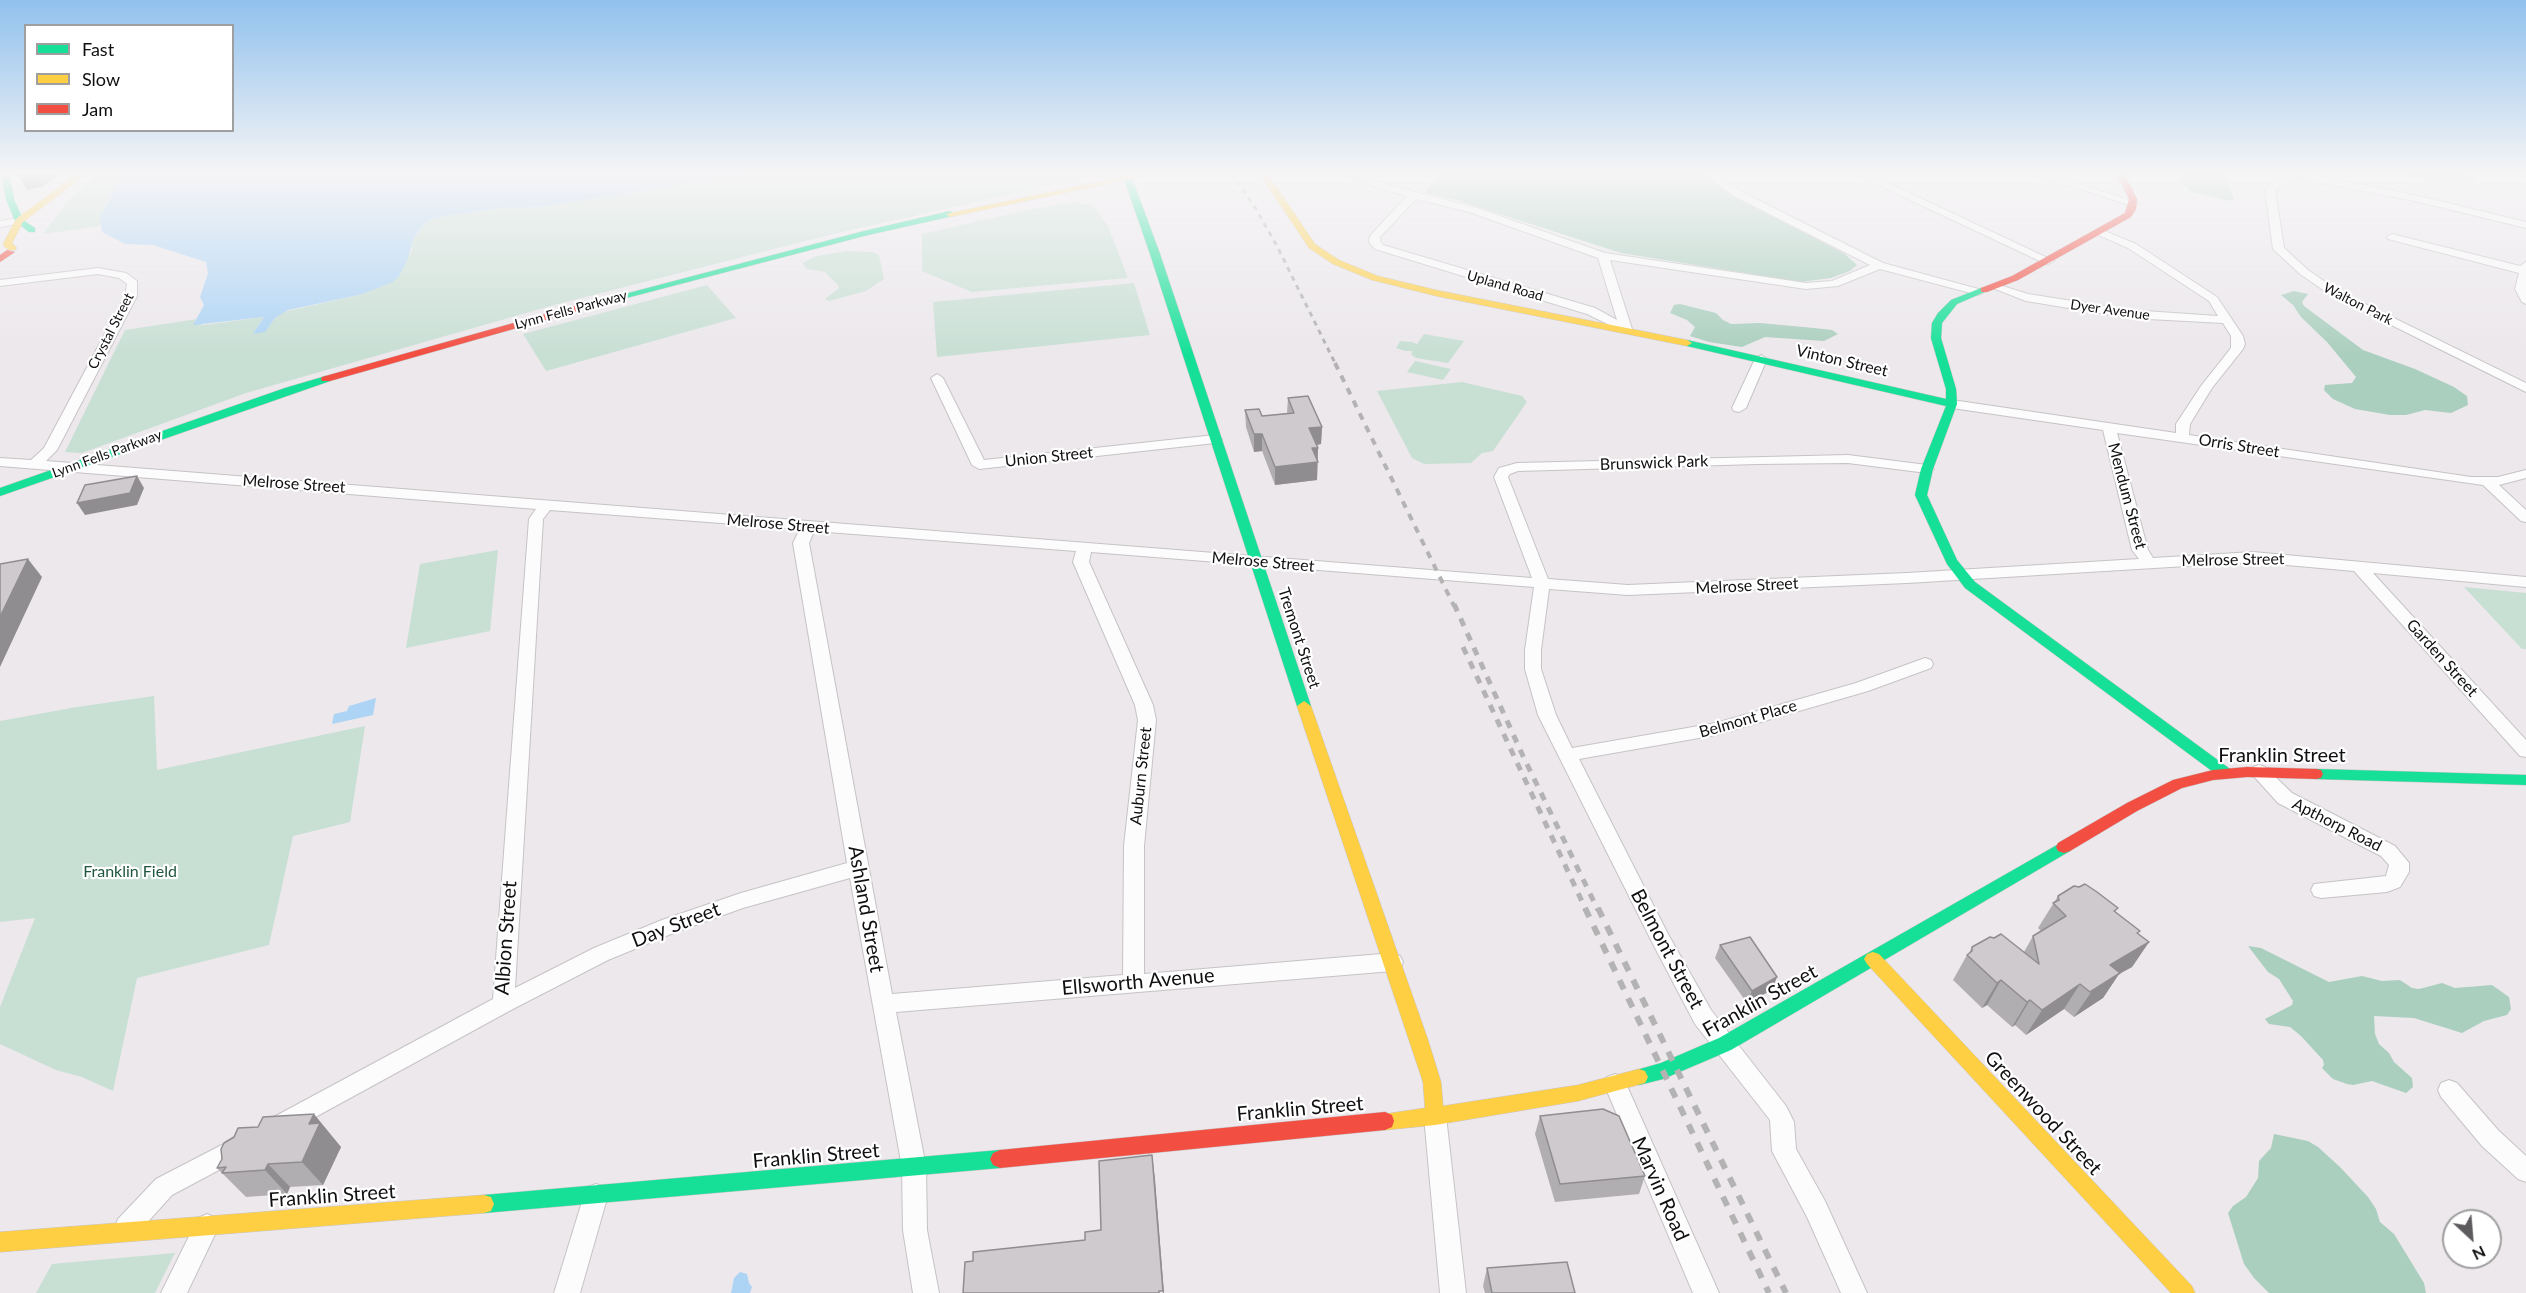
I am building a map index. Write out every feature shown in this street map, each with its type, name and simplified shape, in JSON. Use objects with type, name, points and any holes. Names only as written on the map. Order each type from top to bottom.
[{"type":"main road","points":[[0,267],[13,233]]},
{"type":"main road","points":[[7,253],[23,242],[29,233]]},
{"type":"main road","name":"Lynn Fells Parkway","points":[[0,492],[297,387],[576,308],[866,233]]},
{"type":"main road","name":"Tremont Street","points":[[1145,233],[1393,962],[1430,1075],[1435,1116]]},
{"type":"main road","name":"Vinton Street","points":[[1303,233],[1307,241],[1327,258],[1350,269],[1411,288],[1626,329],[1952,404]]},
{"type":"main road","points":[[2098,233],[2048,261],[1951,305],[1936,323],[1936,338],[1951,389],[1952,404],[1927,469],[1921,495],[1943,546],[1960,575],[2001,610],[2225,773]]},
{"type":"main road","name":"Franklin Street","points":[[0,1242],[596,1196],[914,1167],[1435,1116],[1527,1102],[1615,1084],[1669,1068],[1725,1044],[2149,798],[2178,784],[2225,773],[2259,772],[2526,780]]},
{"type":"main road","name":"Greenwood Street","points":[[1873,959],[2186,1293]]},
{"type":"street","name":"Upland Road","points":[[1378,233],[1374,242],[1379,247],[1591,311],[1626,329]]},
{"type":"street","points":[[1539,233],[1603,256],[1806,286],[1833,284],[1879,266]]},
{"type":"street","points":[[1815,233],[1879,266],[1978,292]]},
{"type":"street","points":[[1988,233],[2048,261]]},
{"type":"street","points":[[2103,233],[2132,246],[2210,297],[2220,307],[2238,336],[2239,344],[2207,386],[2183,424],[2182,437]]},
{"type":"street","name":"Walton Park","points":[[2276,233],[2283,255],[2327,289],[2526,388]]},
{"type":"street","points":[[2392,237],[2525,268],[2521,291],[2526,300]]},
{"type":"street","points":[[1603,256],[1626,329]]},
{"type":"street","name":"Crystal Street","points":[[0,283],[98,271],[122,274],[133,283],[130,296],[50,448],[34,465]]},
{"type":"street","name":"Dyer Avenue","points":[[1996,286],[2026,297],[2119,312],[2226,320]]},
{"type":"street","points":[[1739,408],[1761,359]]},
{"type":"street","name":"Union Street","points":[[937,378],[979,465],[1215,439]]},
{"type":"street","name":"Orris Street","points":[[1952,404],[2448,478],[2488,482],[2526,474]]},
{"type":"street","name":"Mendum Street","points":[[2109,427],[2140,550],[2149,563]]},
{"type":"street","name":"Brunswick Park","points":[[1542,584],[1501,479],[1502,472],[1510,468],[1841,459],[1927,469]]},
{"type":"street","name":"Melrose Street","points":[[0,462],[1542,584],[1653,590],[2269,558],[2526,582]]},
{"type":"street","points":[[2488,482],[2526,518]]},
{"type":"street","name":"Albion Street","points":[[122,1232],[164,1187],[503,1004],[535,531],[537,516],[546,504]]},
{"type":"street","name":"Ashland Street","points":[[809,527],[801,543],[858,868],[914,1167],[915,1230],[926,1293]]},
{"type":"street","name":"Auburn Street","points":[[1084,548],[1081,562],[1144,705],[1147,720],[1134,855],[1134,982]]},
{"type":"street","name":"Garden Street","points":[[2358,566],[2526,751]]},
{"type":"street","name":"Belmont Street","points":[[1542,584],[1533,650],[1533,669],[1547,715],[1702,1017],[1778,1113],[1782,1122],[1784,1151],[1816,1209],[1854,1293]]},
{"type":"street","name":"Belmont Place","points":[[1567,754],[1716,729],[1862,687],[1925,664]]},
{"type":"street","name":"Apthorp Road","points":[[2259,772],[2285,798],[2388,851],[2400,863],[2400,872],[2392,882],[2387,884],[2321,890]]},
{"type":"street","name":"Day Street","points":[[503,1004],[601,954],[669,926],[741,901],[858,868]]},
{"type":"street","name":"Ellsworth Avenue","points":[[884,1004],[1393,962]]},
{"type":"street","name":"Marvin Road","points":[[1615,1084],[1706,1293]]},
{"type":"street","points":[[2449,1090],[2484,1131],[2526,1171]]},
{"type":"street","points":[[1435,1116],[1453,1293]]},
{"type":"street","points":[[567,1293],[596,1196]]},
{"type":"street","points":[[174,1293],[208,1225]]},
{"type":"green space","points":[[417,233],[836,233],[554,305],[246,393],[82,453],[65,452],[125,330],[197,319],[194,322],[203,325],[264,317],[254,333],[264,332],[283,312],[359,295],[404,267],[412,250],[411,242]]},
{"type":"green space","points":[[1111,233],[1128,278],[972,292],[922,271],[922,234]]},
{"type":"green space","points":[[1560,233],[1805,233],[1845,254],[1857,265],[1850,271],[1831,278],[1801,282],[1621,253]]},
{"type":"green space","points":[[847,251],[873,252],[879,255],[884,279],[866,291],[829,301],[825,299],[839,288],[838,285],[825,272],[807,269],[802,263],[816,256]]},
{"type":"green space","points":[[1134,283],[1150,335],[937,357],[933,302]]},
{"type":"green space","points":[[707,285],[736,318],[546,371],[523,334]]},
{"type":"green space","points":[[2294,291],[2308,294],[2302,302],[2304,306],[2363,350],[2415,369],[2454,387],[2467,396],[2468,405],[2451,413],[2425,410],[2406,415],[2390,415],[2355,409],[2333,399],[2324,390],[2325,385],[2352,383],[2356,377],[2327,342],[2281,295]]},
{"type":"green space","points":[[1680,304],[1716,313],[1731,324],[1760,323],[1814,328],[1832,330],[1838,334],[1824,341],[1765,337],[1742,347],[1709,342],[1690,336],[1695,327],[1687,320],[1670,313],[1674,305]]},
{"type":"green space","points":[[1424,334],[1464,341],[1448,363],[1416,358],[1411,354],[1413,351],[1396,348],[1400,341],[1417,344]]},
{"type":"green space","points":[[1415,361],[1451,369],[1443,380],[1407,372]]},
{"type":"green space","points":[[1462,382],[1522,396],[1527,402],[1493,451],[1482,453],[1471,463],[1424,464],[1412,458],[1377,391]]},
{"type":"green space","points":[[498,550],[490,631],[406,648],[420,564]]},
{"type":"green space","points":[[2464,587],[2526,593],[2526,649],[2522,649]]},
{"type":"green space","name":"Franklin Field","points":[[154,696],[157,770],[365,726],[350,822],[293,836],[269,945],[137,978],[113,1091],[82,1077],[56,1070],[0,1044],[0,1007],[35,918],[0,922],[0,721]]},
{"type":"green space","points":[[2248,946],[2261,948],[2329,982],[2362,976],[2382,981],[2400,980],[2412,988],[2419,989],[2442,983],[2455,988],[2492,985],[2509,997],[2511,1009],[2507,1015],[2484,1021],[2462,1033],[2414,1018],[2374,1016],[2375,1034],[2379,1044],[2412,1078],[2413,1087],[2406,1093],[2372,1081],[2347,1084],[2333,1079],[2322,1068],[2323,1060],[2290,1027],[2269,1024],[2265,1019],[2292,1005],[2293,1001],[2279,979],[2268,972]]},
{"type":"green space","points":[[2274,1134],[2308,1141],[2340,1167],[2368,1197],[2376,1209],[2380,1222],[2394,1234],[2424,1283],[2426,1293],[2269,1293],[2254,1278],[2244,1264],[2228,1213],[2233,1206],[2246,1197],[2258,1178],[2259,1161],[2271,1148]]},
{"type":"green space","points":[[175,1253],[155,1293],[36,1293],[52,1264]]},
{"type":"water","points":[[105,233],[417,233],[413,239],[408,259],[393,282],[359,295],[288,310],[275,318],[265,332],[253,334],[264,317],[193,325],[204,305],[200,297],[208,273],[206,262],[153,245],[125,244]]},
{"type":"water","points":[[376,698],[373,715],[332,724],[334,714],[347,711],[349,706]]},
{"type":"water","points":[[740,1272],[747,1274],[752,1287],[750,1293],[731,1293],[734,1278]]},
{"type":"building","points":[[1308,396],[1322,427],[1309,428],[1318,448],[1312,448],[1318,462],[1275,467],[1262,434],[1254,434],[1245,410],[1259,409],[1262,416],[1294,413],[1288,398]]},
{"type":"building","points":[[137,476],[130,493],[77,503],[85,485]]},
{"type":"building","points":[[28,559],[0,617],[0,564]]},
{"type":"building","points":[[2085,884],[2118,908],[2114,911],[2140,931],[2137,933],[2149,942],[2110,965],[2120,973],[2090,992],[2080,984],[2042,1010],[2030,1000],[2027,1002],[2001,980],[1997,983],[1967,955],[1972,951],[1972,947],[2001,934],[2039,964],[2033,936],[2066,916],[2053,903],[2059,900],[2058,896],[2074,886],[2079,887]]},
{"type":"building","points":[[1750,937],[1777,977],[1752,991],[1720,945]]},
{"type":"building","points":[[1603,1109],[1619,1116],[1645,1176],[1560,1184],[1540,1116]]},
{"type":"building","points":[[314,1114],[309,1124],[320,1123],[302,1162],[268,1164],[265,1170],[222,1173],[226,1167],[217,1168],[222,1159],[221,1149],[224,1143],[234,1137],[238,1128],[258,1127],[263,1117]]},
{"type":"building","points":[[1152,1155],[1163,1291],[1159,1293],[963,1293],[965,1262],[973,1261],[973,1252],[1085,1240],[1085,1232],[1101,1230],[1099,1161]]},
{"type":"building","points":[[1567,1262],[1575,1293],[1492,1293],[1487,1268]]},
{"type":"railway","points":[[1270,233],[1336,365]]},
{"type":"railway","points":[[1335,363],[1454,606]]},
{"type":"railway","points":[[1454,604],[1523,756],[1598,910]]},
{"type":"railway","points":[[1463,647],[1586,910]]},
{"type":"railway","points":[[1585,908],[1769,1293]]},
{"type":"railway","points":[[1598,908],[1786,1293]]},
{"type":"traffic: fast","points":[[588,305],[866,233]]},
{"type":"traffic: fast","points":[[1148,233],[1304,706]]},
{"type":"traffic: fast","points":[[1984,290],[1954,302],[1941,315],[1937,323],[1936,338],[1951,389],[1952,404],[1927,469],[1921,495],[1951,561],[1970,585],[2225,773]]},
{"type":"traffic: fast","points":[[1687,343],[1952,404]]},
{"type":"traffic: fast","points":[[0,492],[326,379]]},
{"type":"traffic: fast","points":[[2316,774],[2526,780]]},
{"type":"traffic: fast","points":[[1639,1077],[1663,1071],[1725,1044],[2064,847]]},
{"type":"traffic: fast","points":[[484,1204],[1000,1159]]},
{"type":"traffic: slow","points":[[12,248],[7,244],[13,233]]},
{"type":"traffic: slow","points":[[1304,233],[1312,246],[1336,262],[1375,278],[1436,293],[1687,343]]},
{"type":"traffic: slow","points":[[1304,706],[1419,1040],[1432,1082],[1435,1116]]},
{"type":"traffic: slow","points":[[1873,959],[2185,1293]]},
{"type":"traffic: slow","points":[[1385,1121],[1435,1116],[1578,1093],[1639,1077]]},
{"type":"traffic: slow","points":[[0,1242],[484,1204]]},
{"type":"traffic: jam","points":[[1984,290],[2015,278],[2095,233]]},
{"type":"traffic: jam","points":[[0,259],[10,252]]},
{"type":"traffic: jam","points":[[326,379],[588,305]]},
{"type":"traffic: jam","points":[[2064,847],[2132,807],[2178,784],[2213,775],[2247,772],[2316,774]]},
{"type":"traffic: jam","points":[[1000,1159],[1385,1121]]}]
